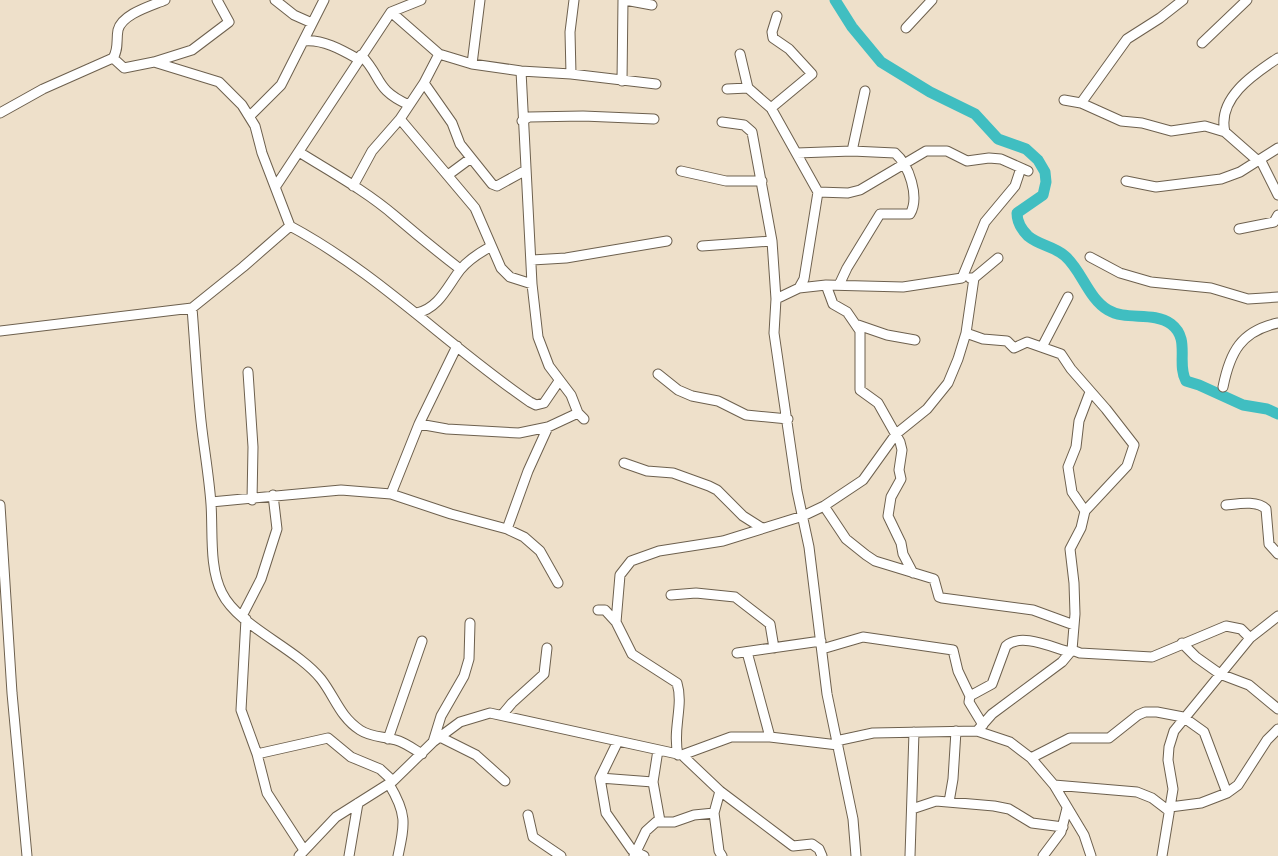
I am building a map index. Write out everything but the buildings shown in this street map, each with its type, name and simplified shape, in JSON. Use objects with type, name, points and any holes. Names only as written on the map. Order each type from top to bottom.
[{"type":"street","points":[[0,113],[42,89],[113,58],[117,49],[118,29],[121,24],[127,18],[164,0]]},
{"type":"street","points":[[113,58],[124,68],[154,62],[192,50],[228,23],[228,19],[217,0]]},
{"type":"street","points":[[275,0],[294,16],[312,22]]},
{"type":"street","points":[[250,116],[281,85],[324,0]]},
{"type":"street","points":[[276,186],[391,12],[421,0]]},
{"type":"street","points":[[472,64],[480,0]]},
{"type":"street","points":[[570,74],[570,32],[574,0]]},
{"type":"street","points":[[622,81],[624,0],[652,5]]},
{"type":"street","points":[[906,28],[932,0]]},
{"type":"street","points":[[1082,103],[1127,39],[1160,18],[1183,0]]},
{"type":"street","points":[[1202,43],[1247,0]]},
{"type":"street","points":[[391,12],[439,54],[472,64],[521,71],[570,74],[656,84]]},
{"type":"street","points":[[771,108],[812,74],[788,49],[773,38],[772,32],[777,16]]},
{"type":"street","points":[[304,41],[312,40],[360,57],[374,70],[385,91],[409,105]]},
{"type":"street","points":[[353,186],[374,148],[400,118],[424,83],[439,54]]},
{"type":"street","points":[[740,54],[748,88],[771,108],[798,153],[818,192],[808,264],[804,280],[799,288]]},
{"type":"street","points":[[1225,132],[1222,120],[1230,100],[1264,67],[1278,58]]},
{"type":"street","points":[[154,62],[219,82],[250,116],[290,226],[310,236],[418,313],[507,387],[536,405],[544,403],[548,399],[559,381]]},
{"type":"street","points":[[419,424],[446,429],[519,433],[548,427],[581,416],[573,398],[549,366],[538,337],[532,284],[521,71]]},
{"type":"street","points":[[424,83],[452,123],[460,144],[494,186],[526,170]]},
{"type":"street","points":[[727,89],[748,88]]},
{"type":"street","points":[[852,151],[865,91]]},
{"type":"street","points":[[1064,100],[1082,103],[1121,121],[1142,123],[1171,131],[1205,126],[1225,132],[1259,160],[1278,193]]},
{"type":"street","points":[[524,117],[583,116],[654,119]]},
{"type":"street","points":[[400,118],[477,211],[490,247],[501,268],[510,277],[532,284]]},
{"type":"street","points":[[722,122],[749,128],[762,181],[772,241],[776,299],[774,333],[821,645],[837,743],[853,819],[856,856]]},
{"type":"street","points":[[1126,181],[1156,187],[1221,179],[1240,172],[1278,148]]},
{"type":"street","points":[[818,192],[854,192],[926,151],[940,150],[967,161],[989,158],[1001,160],[1025,170],[1015,186],[985,222],[962,278]]},
{"type":"street","points":[[798,153],[852,151],[872,154],[893,153],[904,163],[913,187],[912,212],[907,216],[880,214],[847,268],[839,285]]},
{"type":"street","points":[[299,152],[353,186],[460,269]]},
{"type":"street","points":[[448,175],[471,158]]},
{"type":"street","points":[[680,171],[726,181],[762,181]]},
{"type":"street","points":[[1239,229],[1274,222],[1278,215]]},
{"type":"street","points":[[0,331],[192,308],[243,268],[290,226]]},
{"type":"street","points":[[532,260],[566,258],[667,241]]},
{"type":"street","points":[[702,246],[772,241]]},
{"type":"street","points":[[418,313],[434,306],[460,269],[476,255],[490,247]]},
{"type":"street","points":[[1090,257],[1120,273],[1151,282],[1211,288],[1248,299],[1278,297]]},
{"type":"street","points":[[776,299],[799,288],[826,285],[903,287],[962,278],[974,278],[998,258]]},
{"type":"street","points":[[616,622],[620,575],[631,560],[659,551],[723,541],[803,516],[824,506],[863,480],[896,434],[927,409],[948,384],[966,333],[974,278]]},
{"type":"street","points":[[826,285],[833,304],[847,312],[858,325],[862,337],[860,390],[878,403],[896,434],[902,450],[899,470],[901,479],[891,497],[888,516],[901,542],[903,554],[914,573]]},
{"type":"street","points":[[1042,347],[1068,297]]},
{"type":"street","points":[[192,308],[217,581],[230,605],[244,618],[278,642],[321,679],[339,710],[349,722],[373,737],[400,742],[422,754]]},
{"type":"street","points":[[1223,387],[1231,355],[1238,344],[1249,335],[1278,323]]},
{"type":"street","points":[[858,325],[887,335],[915,340]]},
{"type":"street","points":[[966,333],[983,339],[1007,342],[1012,348],[1027,342],[1062,354],[1090,392],[1134,444],[1127,466],[1085,512],[1081,528],[1070,549],[1074,583],[1074,625],[1071,651],[1062,662],[998,710],[980,728]]},
{"type":"street","points":[[391,494],[419,424],[457,346]]},
{"type":"street","points":[[248,372],[252,430],[252,500]]},
{"type":"street","points":[[658,374],[678,390],[692,396],[718,401],[746,415],[788,419]]},
{"type":"street","points":[[1085,512],[1072,492],[1068,470],[1076,447],[1079,421],[1090,392]]},
{"type":"street","points":[[507,529],[528,470],[548,427]]},
{"type":"street","points":[[624,463],[647,471],[673,472],[709,486],[717,490],[742,516],[762,528]]},
{"type":"street","points":[[211,502],[252,500],[273,495],[341,490],[391,494],[451,514],[507,529],[532,542],[558,583]]},
{"type":"street","points":[[273,495],[277,529],[261,579],[244,618],[241,710],[257,754],[266,793],[301,853],[336,818],[391,783],[437,739],[460,722],[490,713],[680,755],[720,791],[793,846],[812,844],[819,849],[822,856]]},
{"type":"street","points":[[1226,505],[1258,504],[1263,506],[1266,509],[1269,544],[1278,554]]},
{"type":"street","points":[[0,505],[12,692],[27,856]]},
{"type":"street","points":[[824,506],[841,533],[866,555],[875,561],[936,581],[939,597],[1033,610],[1074,625]]},
{"type":"street","points":[[670,595],[696,593],[739,599],[755,614],[770,624],[774,648]]},
{"type":"street","points":[[598,610],[605,610],[616,622],[632,654],[677,683],[680,695],[674,736],[680,755]]},
{"type":"street","points":[[1162,856],[1173,789],[1168,760],[1169,747],[1174,730],[1250,638],[1278,616]]},
{"type":"street","points":[[437,739],[442,716],[464,676],[469,659],[470,623]]},
{"type":"street","points":[[970,696],[992,684],[1006,646],[1010,642],[1025,640],[1080,653],[1152,657],[1226,626],[1241,629],[1250,638]]},
{"type":"street","points":[[736,653],[821,645],[863,638],[951,650],[954,651],[958,671],[970,696],[969,702],[980,728]]},
{"type":"street","points":[[388,739],[422,641]]},
{"type":"street","points":[[1182,644],[1196,657],[1220,674],[1249,685],[1278,709]]},
{"type":"street","points":[[502,715],[512,703],[544,674],[547,648]]},
{"type":"street","points":[[747,652],[770,737]]},
{"type":"street","points":[[1030,758],[1070,738],[1109,738],[1138,715],[1145,712],[1157,712],[1183,717],[1196,724],[1208,736],[1227,794]]},
{"type":"street","points":[[680,755],[731,737],[770,737],[837,743],[873,733],[956,731],[980,728],[1010,742],[1030,758],[1054,784],[1084,835],[1091,856]]},
{"type":"street","points":[[1054,784],[1137,792],[1152,798],[1170,809],[1201,802],[1227,794],[1238,785],[1267,740],[1278,729]]},
{"type":"street","points":[[948,802],[953,779],[956,731]]},
{"type":"street","points":[[910,856],[914,732]]},
{"type":"street","points":[[257,754],[328,738],[351,757],[380,769],[391,783],[401,804],[404,816],[404,830],[398,856]]},
{"type":"street","points":[[437,739],[476,755],[505,781]]},
{"type":"street","points":[[618,741],[600,778],[607,816],[638,855]]},
{"type":"street","points":[[658,750],[653,782],[660,821]]},
{"type":"street","points":[[600,778],[653,782]]},
{"type":"street","points":[[720,791],[714,813],[722,856]]},
{"type":"street","points":[[912,809],[936,801],[994,806],[1009,810],[1032,823],[1063,827]]},
{"type":"street","points":[[349,856],[358,803]]},
{"type":"street","points":[[1043,856],[1059,837],[1067,808]]},
{"type":"street","points":[[638,855],[646,831],[652,824],[660,821],[674,822],[694,815],[714,813]]},
{"type":"street","points":[[528,815],[533,837],[561,856]]},
{"type":"waterway","points":[[835,0],[852,27],[881,62],[930,92],[975,114],[998,139],[1026,149],[1038,160],[1045,172],[1046,182],[1043,195],[1017,213],[1019,223],[1028,236],[1065,256],[1101,305],[1115,313],[1156,318],[1171,324],[1177,330],[1182,344],[1182,367],[1186,381],[1243,405],[1267,409],[1278,414]]}]
